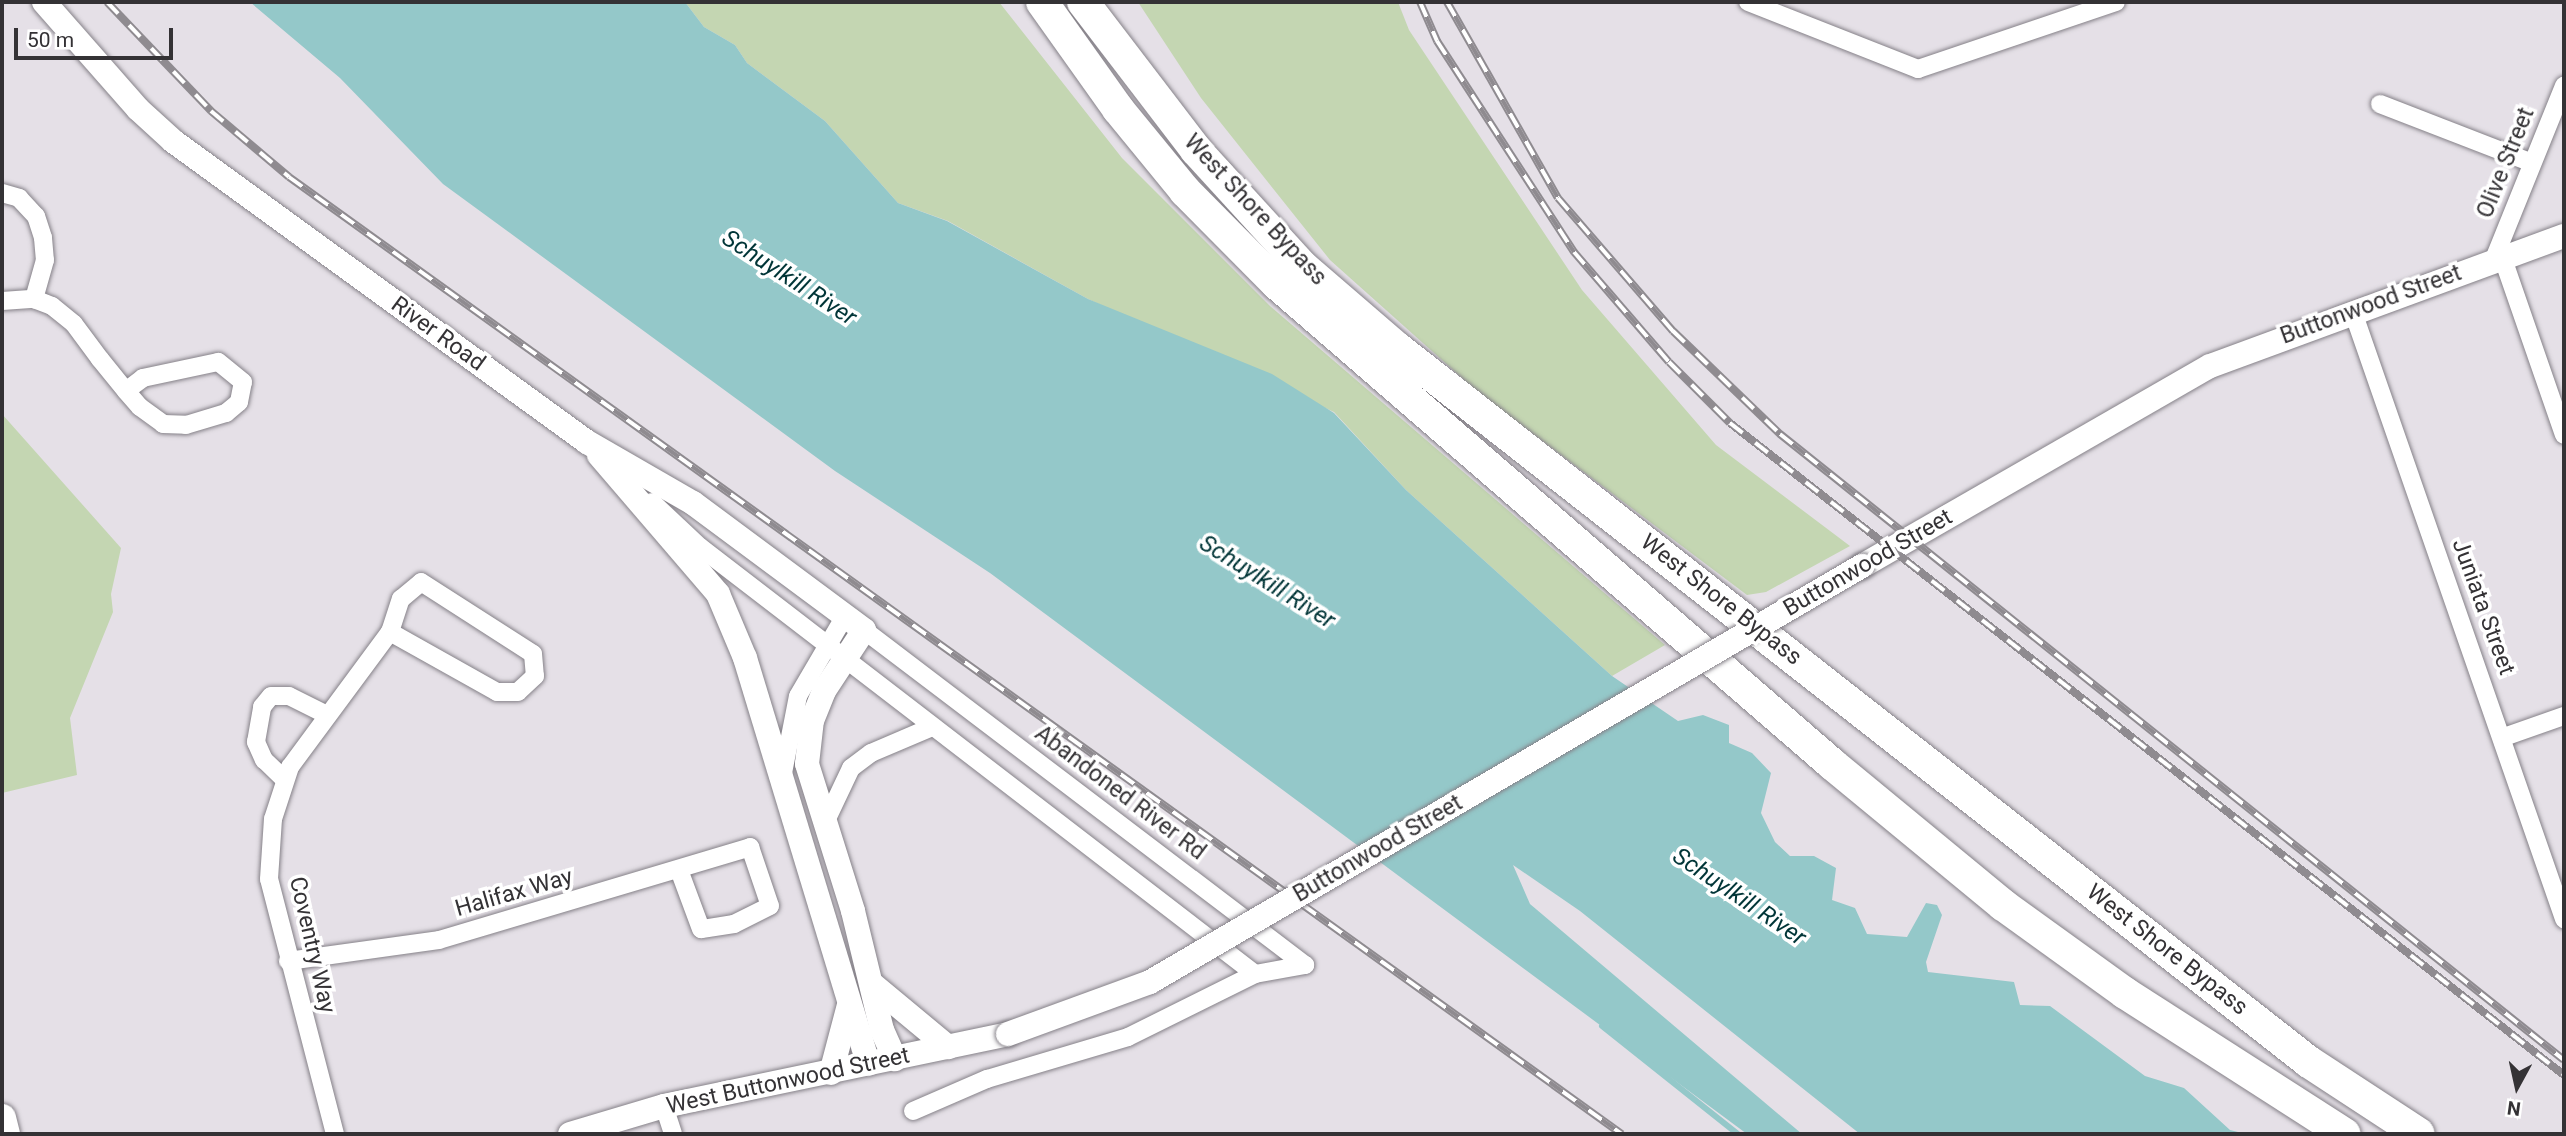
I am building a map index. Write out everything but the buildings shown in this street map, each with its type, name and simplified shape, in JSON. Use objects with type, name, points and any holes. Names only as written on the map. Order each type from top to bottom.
[{"type":"highway","points":[[1021,2],[1064,54],[1107,94]]},
{"type":"highway","name":"West Shore Bypass","points":[[1042,2],[1107,94],[1185,191],[1276,283],[1832,764],[2025,921],[2125,993],[2345,1134]]},
{"type":"highway","name":"West Shore Bypass","points":[[1083,2],[1196,150],[1303,267],[1397,348],[2309,1062],[2419,1134]]},
{"type":"main road","points":[[2,1118],[6,1134]]},
{"type":"street","name":"River Road","points":[[44,2],[120,90],[173,141],[587,442],[693,503],[854,623]]},
{"type":"street","points":[[1748,2],[1918,69],[2116,2]]},
{"type":"street","name":"Olive Street","points":[[2498,258],[2532,163],[2564,86]]},
{"type":"street","points":[[2380,104],[2532,163]]},
{"type":"street","points":[[2,193],[19,198],[36,216],[43,238],[45,260],[34,299]]},
{"type":"street","name":"Buttonwood Street","points":[[1008,1034],[1150,982],[2210,366],[2498,258],[2564,236]]},
{"type":"street","points":[[2498,258],[2564,435]]},
{"type":"street","points":[[2,301],[34,299],[74,324],[126,391],[163,424],[186,425],[226,413],[239,401],[243,382],[218,362],[143,378],[126,391]]},
{"type":"street","name":"Juniata Street","points":[[2353,312],[2504,737],[2564,919]]},
{"type":"street","points":[[587,442],[700,547],[1255,974]]},
{"type":"street","points":[[587,442],[718,594],[745,658],[868,1064]]},
{"type":"street","name":"Coventry Way","points":[[335,1134],[288,961],[269,879],[269,838],[285,780],[327,715],[390,632],[401,599],[421,582],[533,654],[535,676],[519,692],[497,692],[390,632]]},
{"type":"street","points":[[782,776],[792,712],[854,623]]},
{"type":"street","name":"Abandoned River Rd","points":[[854,623],[1305,965],[1255,974],[1128,1037],[987,1079],[913,1111]]},
{"type":"street","points":[[835,652],[807,743],[807,764],[872,985],[882,1030],[895,1059]]},
{"type":"street","points":[[285,780],[264,760],[256,742],[262,707],[271,696],[289,696],[327,715]]},
{"type":"street","points":[[2504,737],[2564,716]]},
{"type":"street","points":[[825,823],[851,768],[871,752],[932,727]]},
{"type":"street","name":"Halifax Way","points":[[288,961],[439,940],[750,847],[770,906],[734,924],[701,929],[679,870]]},
{"type":"street","points":[[872,985],[948,1048]]},
{"type":"street","points":[[831,1073],[849,1001]]},
{"type":"street","name":"West Buttonwood Street","points":[[570,1134],[664,1106],[1008,1034]]},
{"type":"street","points":[[664,1106],[673,1134]]},
{"type":"green space","points":[[685,2],[999,2],[1122,158],[1270,306],[1665,645],[1612,676],[1406,490],[1334,412],[1088,299],[948,221],[898,203],[825,121],[747,63],[735,45],[704,27]]},
{"type":"green space","points":[[1138,2],[1398,2],[1409,30],[1582,290],[1716,445],[1850,546],[1766,592],[1747,595],[1480,394],[1330,260],[1201,98]]},
{"type":"green space","points":[[2,414],[121,548],[111,594],[113,612],[70,718],[77,775],[2,793]]},
{"type":"water","name":"Schuylkill River","points":[[250,2],[685,2],[704,27],[735,45],[747,63],[825,121],[898,203],[947,221],[1088,299],[1272,374],[1334,413],[1406,490],[1612,676],[1678,721],[1703,715],[1729,725],[1729,743],[1752,753],[1771,773],[1761,813],[1775,842],[1790,856],[1814,856],[1836,868],[1832,900],[1855,908],[1867,934],[1907,937],[1926,903],[1937,905],[1942,915],[1926,962],[1928,972],[2014,982],[2020,1005],[2050,1006],[2145,1076],[2184,1088],[2230,1130],[2246,1134],[1860,1134],[1580,911],[1513,865],[1530,904],[1802,1134],[1747,1134],[990,573],[835,471],[443,184],[340,78]]},
{"type":"waterway","points":[[1602,1026],[1738,1134]]},
{"type":"railway","points":[[107,2],[211,111],[289,177],[1622,1134]]},
{"type":"railway","points":[[1420,2],[1437,41],[1574,252],[1669,362],[1730,423],[2564,1075]]},
{"type":"railway","points":[[1447,2],[1558,198],[1673,331],[1780,434],[2564,1060]]}]
